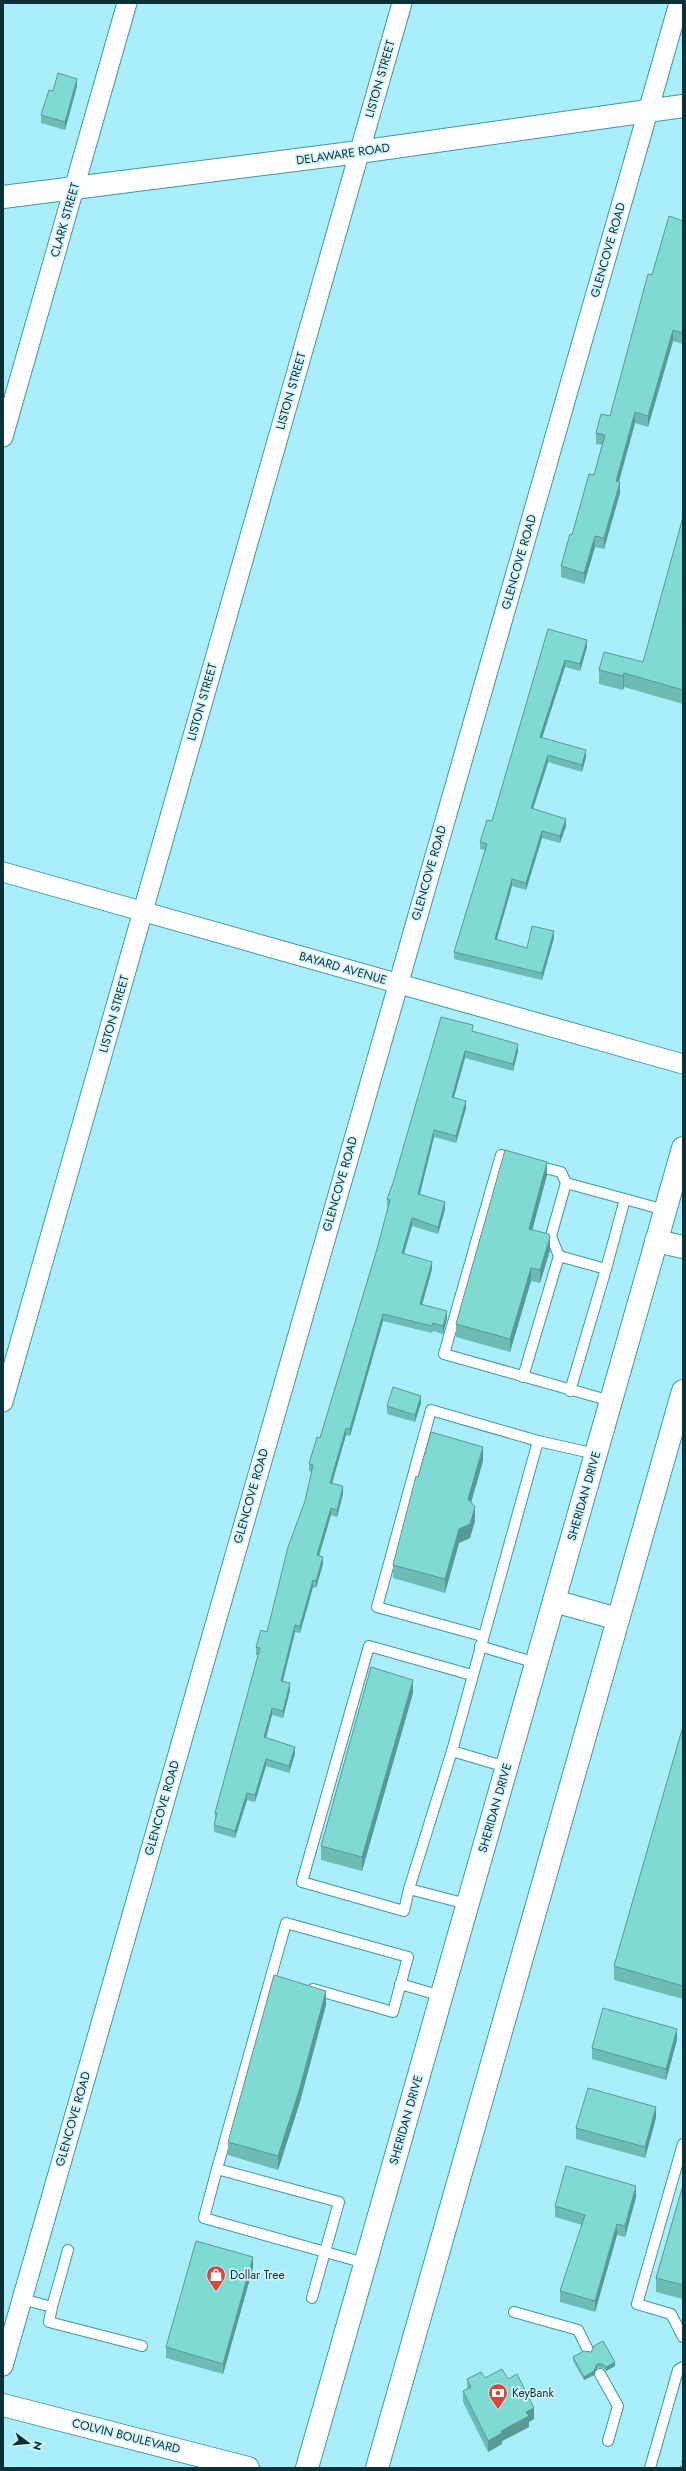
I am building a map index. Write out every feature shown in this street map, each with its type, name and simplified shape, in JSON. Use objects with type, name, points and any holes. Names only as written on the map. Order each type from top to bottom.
[{"type":"main road","name":"DELAWARE ROAD","points":[[3,197],[359,152],[683,106]]},
{"type":"main road","name":"SHERIDAN DRIVE","points":[[307,2468],[683,1148]]},
{"type":"main road","points":[[656,1241],[683,1247]]},
{"type":"main road","points":[[377,2468],[683,1391]]},
{"type":"main road","points":[[554,1602],[618,1619]]},
{"type":"main road","name":"COLVIN BOULEVARD","points":[[3,2405],[248,2468]]},
{"type":"street","name":"CLARK STREET","points":[[3,437],[127,3]]},
{"type":"street","name":"LISTON STREET","points":[[3,1402],[402,3]]},
{"type":"street","name":"GLENCOVE ROAD","points":[[3,2366],[397,984],[679,3]]},
{"type":"street","name":"BAYARD AVENUE","points":[[3,872],[683,1064]]},
{"type":"lane","points":[[523,1377],[560,1256],[551,1236],[566,1183],[561,1172],[501,1155],[444,1354],[570,1391],[611,1401]]},
{"type":"lane","points":[[566,1183],[665,1210]]},
{"type":"lane","points":[[570,1391],[625,1199]]},
{"type":"lane","points":[[560,1256],[606,1269]]},
{"type":"lane","points":[[536,1663],[481,1641],[377,1607],[431,1410],[538,1441],[596,1454]]},
{"type":"lane","points":[[472,1675],[369,1646],[302,1882],[404,1911],[409,1889],[452,1751],[481,1641],[538,1441]]},
{"type":"lane","points":[[452,1751],[506,1767]]},
{"type":"lane","points":[[409,1889],[468,1904]]},
{"type":"lane","points":[[302,1986],[393,2012],[408,1957],[286,1924],[275,1979],[217,2169],[204,2218],[365,2263]]},
{"type":"lane","points":[[400,1984],[442,1996]]},
{"type":"lane","points":[[683,2144],[637,2304],[671,2314],[683,2337]]},
{"type":"lane","points":[[217,2169],[339,2202],[312,2298]]},
{"type":"lane","points":[[68,2250],[49,2322],[142,2346]]},
{"type":"lane","points":[[22,2299],[52,2307]]},
{"type":"lane","points":[[514,2312],[578,2330],[588,2350]]},
{"type":"lane","points":[[650,2468],[678,2370],[683,2367]]},
{"type":"lane","points":[[600,2374],[618,2406],[608,2441]]},
{"type":"path","points":[[681,2468],[683,2460]]},
{"type":"building","points":[[58,73],[77,79],[65,122],[41,115],[49,90],[53,91]]},
{"type":"building","points":[[669,216],[683,221],[683,333],[673,330],[648,416],[635,412],[616,481],[620,482],[604,538],[595,536],[584,573],[561,566],[570,534],[572,535],[589,474],[594,475],[605,435],[596,433],[601,414],[610,416],[648,274],[652,275]]},
{"type":"building","points":[[683,517],[683,690],[624,673],[623,676],[599,670],[604,652],[643,662]]},
{"type":"building","points":[[548,629],[587,640],[580,664],[565,660],[540,737],[586,750],[582,765],[548,755],[531,808],[566,819],[560,836],[542,831],[526,883],[512,879],[495,939],[527,948],[532,926],[554,931],[542,973],[454,952],[487,844],[480,842],[487,820],[492,821]]},
{"type":"building","points":[[441,1017],[473,1025],[472,1031],[518,1044],[513,1064],[465,1051],[452,1097],[466,1101],[456,1136],[434,1130],[418,1194],[445,1202],[438,1227],[412,1218],[402,1253],[432,1262],[420,1304],[447,1311],[443,1326],[433,1323],[432,1326],[383,1314],[350,1429],[346,1428],[330,1483],[343,1486],[337,1510],[331,1508],[317,1555],[323,1557],[316,1581],[313,1580],[300,1626],[295,1625],[281,1681],[290,1683],[283,1711],[272,1708],[264,1737],[295,1747],[289,1766],[266,1759],[255,1795],[247,1793],[235,1831],[214,1825],[217,1813],[215,1813],[260,1648],[256,1647],[261,1630],[267,1632],[288,1547],[305,1501],[313,1465],[309,1464],[317,1437],[320,1438],[377,1249],[390,1200],[387,1199],[393,1183]]},
{"type":"building","points":[[505,1150],[547,1162],[529,1229],[549,1234],[550,1237],[540,1270],[531,1268],[510,1339],[456,1324]]},
{"type":"building","points":[[393,1387],[421,1396],[415,1415],[387,1406]]},
{"type":"building","points":[[431,1432],[483,1447],[468,1499],[475,1507],[470,1524],[459,1529],[445,1579],[393,1565],[416,1476],[418,1477]]},
{"type":"building","points":[[371,1667],[413,1680],[362,1857],[321,1846]]},
{"type":"building","points":[[683,1726],[683,1986],[614,1966]]},
{"type":"building","points":[[274,1975],[326,1991],[299,2091],[278,2156],[228,2142]]},
{"type":"building","points":[[603,2008],[677,2029],[666,2069],[592,2048]]},
{"type":"building","points":[[588,2088],[656,2107],[645,2147],[576,2128]]},
{"type":"building","points":[[566,2166],[636,2186],[625,2226],[617,2224],[595,2301],[560,2291],[585,2215],[555,2206]]},
{"type":"building","points":[[683,2185],[683,2285],[656,2278]]},
{"type":"building","name":"Dollar Tree","points":[[196,2241],[253,2257],[223,2364],[166,2347]]},
{"type":"building","points":[[603,2341],[615,2362],[606,2367],[603,2364],[597,2364],[594,2371],[584,2377],[573,2357],[584,2351],[591,2352],[594,2346]]},
{"type":"building","name":"KeyBank","points":[[502,2369],[508,2379],[517,2374],[534,2408],[526,2412],[529,2416],[501,2431],[502,2433],[488,2441],[463,2391],[471,2387],[467,2379],[481,2372],[485,2378]]},
{"type":"place","name":"Dollar Tree","points":[[216,2292]]},
{"type":"place","name":"KeyBank","points":[[498,2410]]}]
